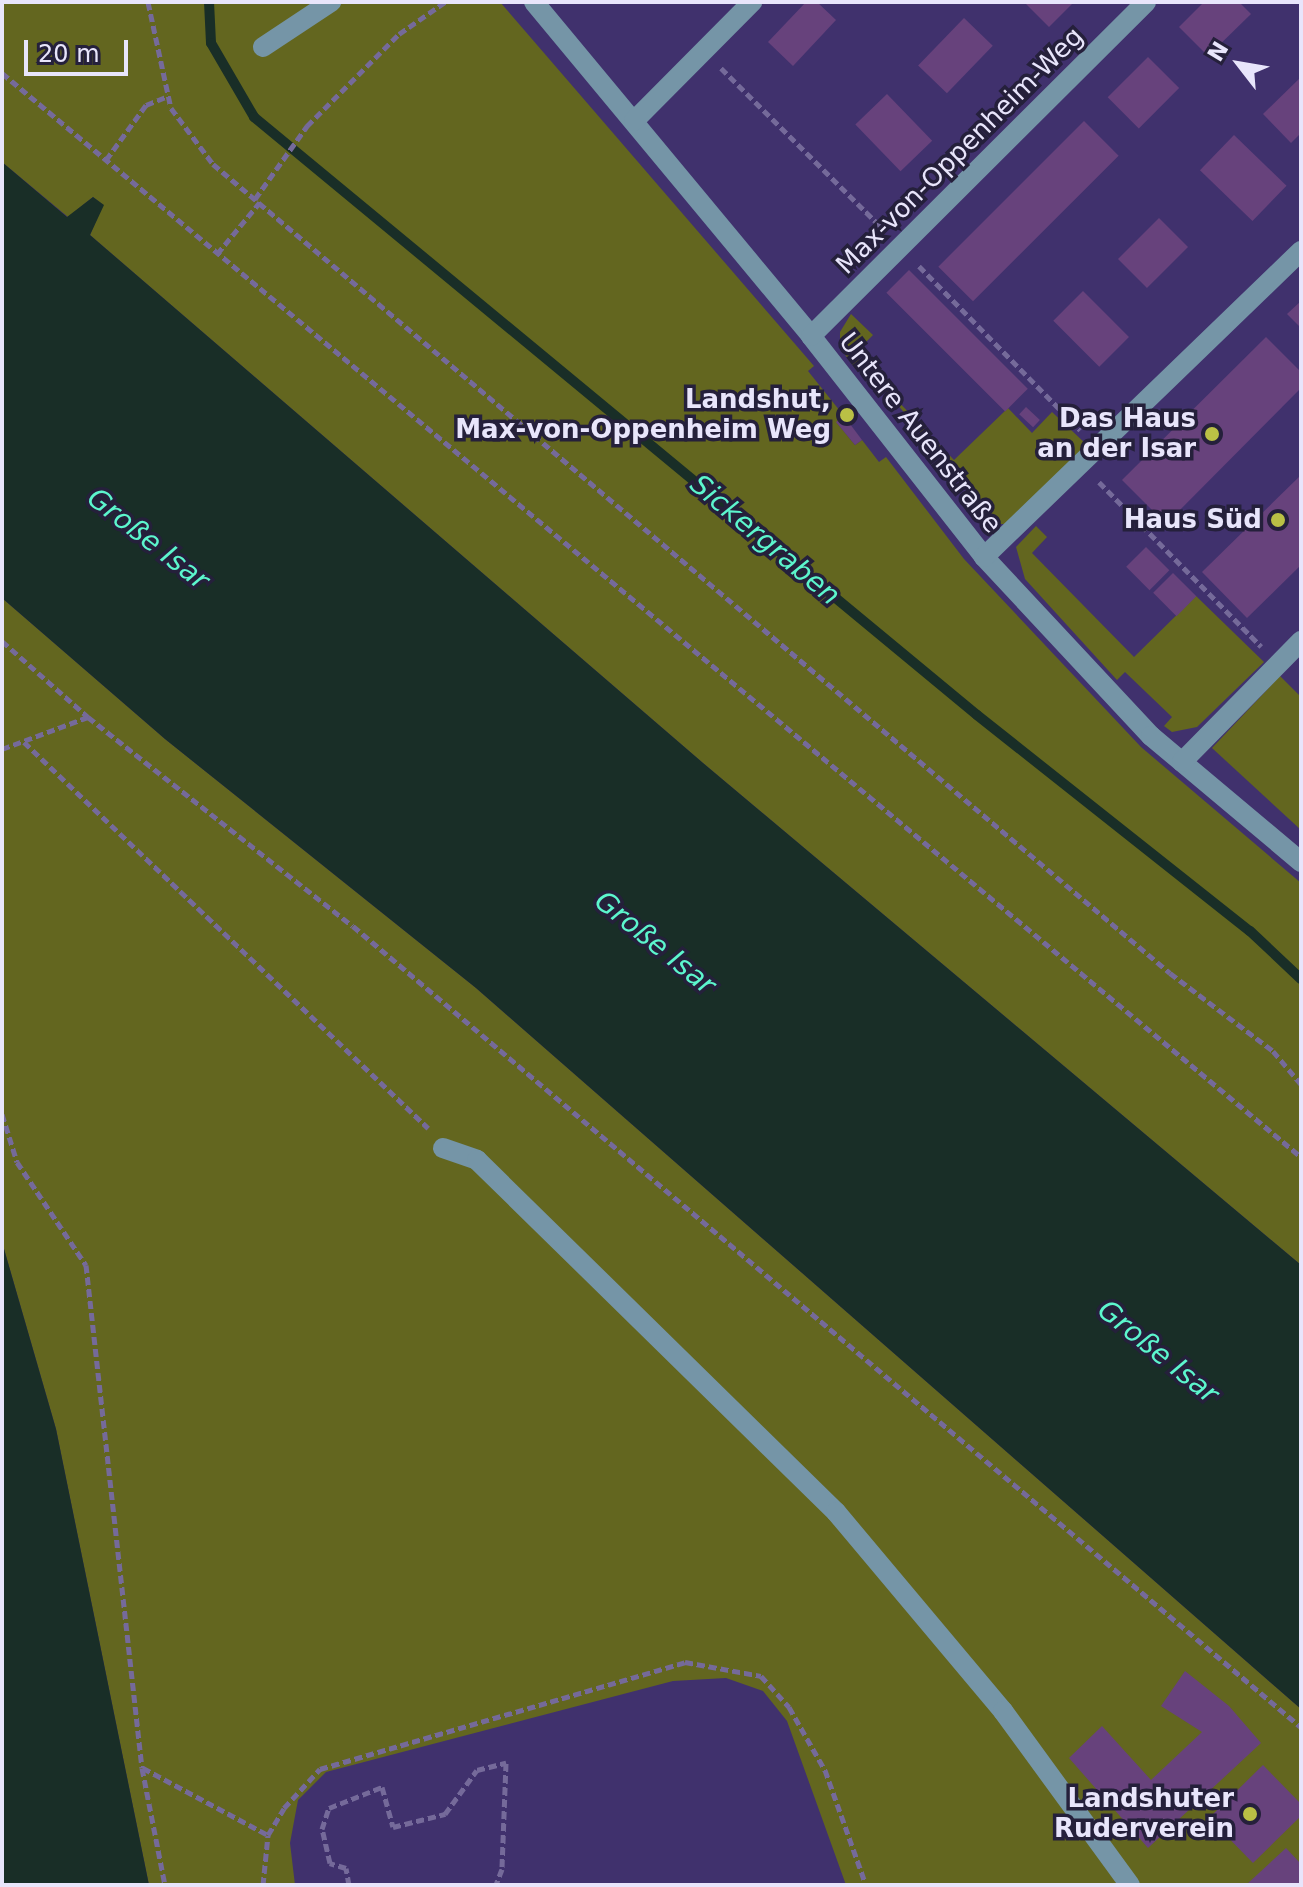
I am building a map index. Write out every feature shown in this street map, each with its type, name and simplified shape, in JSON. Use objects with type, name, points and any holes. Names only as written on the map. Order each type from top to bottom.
[{"type":"street","points":[[263,47],[331,2]]},
{"type":"street","name":"Untere Auenstraße","points":[[534,2],[811,336],[984,557],[1089,673],[1182,762],[1301,862]]},
{"type":"street","points":[[634,121],[752,2]]},
{"type":"street","name":"Max-von-Oppenheim-Weg","points":[[811,336],[1146,2]]},
{"type":"street","points":[[984,557],[1301,251]]},
{"type":"street","points":[[1182,762],[1301,641]]},
{"type":"street","points":[[443,1148],[477,1160],[836,1512],[1003,1711],[1130,1885]]},
{"type":"path","points":[[148,2],[171,108],[213,164],[1146,952],[1273,1051],[1301,1084]]},
{"type":"path","points":[[217,254],[297,139],[399,34],[445,2]]},
{"type":"path","points":[[2,73],[1301,1157]]},
{"type":"path","points":[[106,160],[146,105],[168,96]]},
{"type":"path","points":[[1082,464],[1279,662]]},
{"type":"path","points":[[2,641],[88,717],[353,926],[1301,1727]]},
{"type":"path","points":[[2,749],[88,717]]},
{"type":"path","points":[[24,742],[414,1109]]},
{"type":"path","points":[[2,1114],[17,1162],[86,1265],[142,1768],[165,1885]]},
{"type":"path","points":[[263,1885],[268,1835],[284,1808],[320,1769],[685,1662],[761,1676],[789,1707],[825,1770],[866,1885]]},
{"type":"path","points":[[349,1885],[346,1868],[330,1863],[322,1829],[329,1808],[382,1787],[393,1827],[445,1814],[477,1770],[506,1763],[502,1869],[496,1885]]},
{"type":"path","points":[[142,1768],[268,1835]]},
{"type":"shaded area","points":[[2,2],[500,2],[814,366],[808,371],[844,416],[837,423],[855,445],[862,440],[879,462],[886,457],[964,559],[1141,747],[1301,883],[1301,1265],[703,763],[90,235],[103,205],[93,197],[68,217],[2,162]]},
{"type":"shaded area","points":[[851,314],[873,335],[854,354],[865,366],[858,372],[840,348],[840,332]]},
{"type":"shaded area","points":[[875,377],[954,460],[1008,408],[1032,433],[1052,412],[1087,445],[1005,524],[984,524],[969,510],[977,502]]},
{"type":"shaded area","points":[[1036,526],[1047,537],[1032,553],[1134,657],[1196,596],[1264,662],[1197,727],[1172,732],[1164,726],[1172,717],[1125,672],[1117,680],[1025,579],[1016,547]]},
{"type":"shaded area","points":[[2,598],[165,739],[476,988],[1301,1709],[1301,1885],[846,1885],[787,1721],[763,1691],[726,1678],[673,1681],[326,1772],[298,1800],[290,1843],[295,1885],[149,1885],[56,1429],[2,1242]]},
{"type":"shaded area","points":[[1280,676],[1301,697],[1301,830],[1212,748]]},
{"type":"water","name":"Große Isar","points":[[2,162],[67,217],[93,197],[104,205],[90,235],[703,763],[1301,1265],[1301,1709],[476,988],[165,739],[2,598]]},
{"type":"water","points":[[2,1242],[56,1429],[149,1885],[2,1885]]},
{"type":"building","points":[[806,2],[817,2],[836,20],[793,66],[768,42]]},
{"type":"building","points":[[1024,2],[1074,2],[1049,27]]},
{"type":"building","points":[[1204,2],[1239,2],[1251,14],[1208,56],[1179,27]]},
{"type":"building","points":[[964,18],[993,46],[947,93],[918,65]]},
{"type":"building","points":[[1148,57],[1179,88],[1139,128],[1108,97]]},
{"type":"building","points":[[1301,77],[1301,133],[1291,143],[1263,114]]},
{"type":"building","points":[[887,94],[932,141],[901,171],[855,125]]},
{"type":"building","points":[[1084,121],[1119,156],[973,301],[938,267]]},
{"type":"building","points":[[1234,135],[1287,186],[1252,221],[1200,170]]},
{"type":"building","points":[[1159,218],[1188,247],[1147,288],[1118,259]]},
{"type":"building","points":[[909,270],[1028,389],[1005,411],[886,293]]},
{"type":"building","points":[[1083,291],[1129,337],[1099,367],[1053,321]]},
{"type":"building","points":[[1301,301],[1301,328],[1287,314]]},
{"type":"building","name":"Das Haus an der Isar","points":[[1266,337],[1301,372],[1301,388],[1166,524],[1122,480]]},
{"type":"building","points":[[1026,407],[1040,420],[1033,427],[1019,414]]},
{"type":"building","points":[[844,416],[862,440],[855,445],[836,422]]},
{"type":"building","name":"Haus Süd","points":[[1301,475],[1301,565],[1247,618],[1202,572]]},
{"type":"building","points":[[1146,547],[1169,570],[1150,590],[1126,567]]},
{"type":"building","points":[[1173,573],[1196,596],[1177,616],[1153,593]]},
{"type":"building","points":[[1185,1671],[1229,1706],[1261,1743],[1148,1848],[1069,1758],[1102,1726],[1151,1780],[1202,1732],[1161,1706]]},
{"type":"building","points":[[1263,1765],[1301,1804],[1301,1816],[1253,1863],[1209,1818]]},
{"type":"building","points":[[1286,1848],[1301,1864],[1301,1885],[1246,1885]]},
{"type":"waterway","name":"Sickergraben","points":[[209,2],[211,43],[254,117],[977,715],[1250,931],[1301,979]]},
{"type":"place","name":"Landshut, Max-von-Oppenheim Weg","points":[[847,415]]},
{"type":"place","name":"Das Haus an der Isar","points":[[1212,434]]},
{"type":"place","name":"Haus Süd","points":[[1278,520]]},
{"type":"place","name":"Landshuter Ruderverein","points":[[1250,1814]]}]
